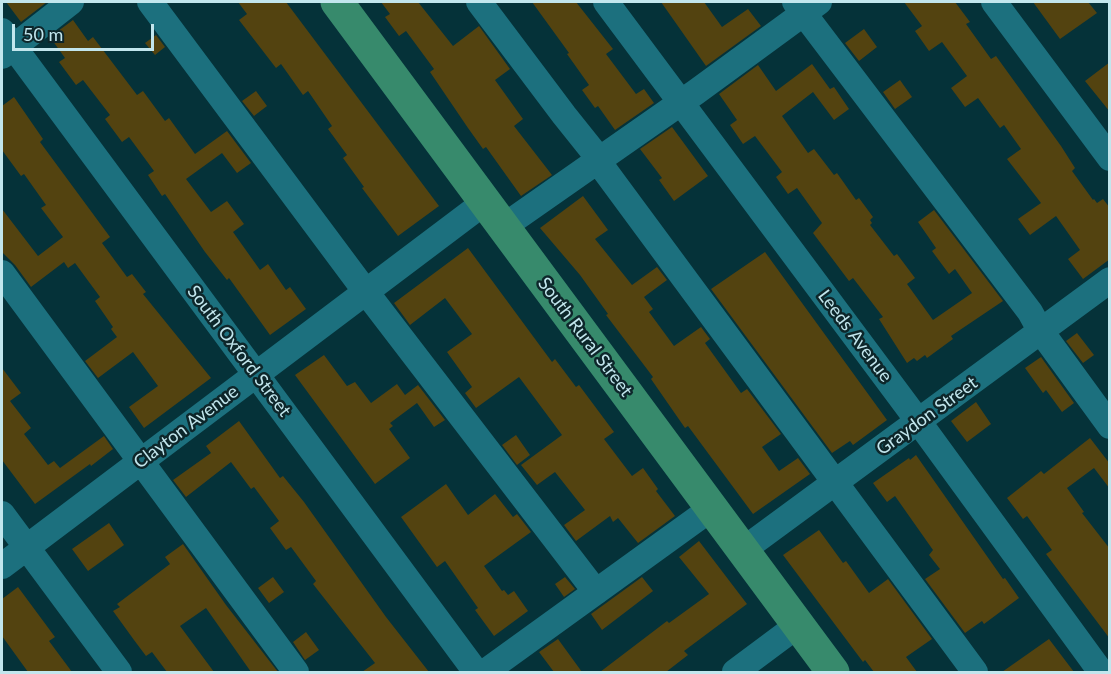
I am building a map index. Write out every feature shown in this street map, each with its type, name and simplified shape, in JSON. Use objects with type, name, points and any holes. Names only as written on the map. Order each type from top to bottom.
[{"type":"main road","name":"South Rural Street","points":[[337,2],[833,672]]},
{"type":"street","points":[[5,44],[71,2]]},
{"type":"street","points":[[150,2],[366,292],[596,592]]},
{"type":"street","points":[[479,2],[592,150],[597,160],[975,672]]},
{"type":"street","name":"Leeds Avenue","points":[[606,2],[919,422],[1101,672]]},
{"type":"street","points":[[994,2],[1110,158]]},
{"type":"street","points":[[806,5],[1030,312],[1040,330],[1110,426]]},
{"type":"street","name":"Clayton Avenue","points":[[2,566],[366,292],[494,214],[597,160],[680,102],[806,5]]},
{"type":"street","name":"South Oxford Street","points":[[5,44],[256,374],[476,672]]},
{"type":"street","points":[[2,273],[296,672]]},
{"type":"street","name":"Graydon Street","points":[[744,550],[1110,280]]},
{"type":"street","points":[[485,672],[712,508]]},
{"type":"street","points":[[2,514],[119,672]]},
{"type":"street","points":[[735,672],[798,625]]},
{"type":"building","points":[[6,2],[47,2],[21,22]]},
{"type":"building","points":[[238,2],[286,2],[439,206],[398,236],[343,158],[347,155],[328,129],[332,126],[308,91],[303,95],[281,64],[276,68],[239,20],[247,14]]},
{"type":"building","points":[[381,2],[418,2],[453,46],[479,26],[510,69],[495,80],[523,119],[514,126],[552,175],[521,196],[486,147],[483,149],[468,128],[430,72],[434,69],[406,31],[399,36],[385,17],[390,14]]},
{"type":"building","points":[[532,2],[576,2],[613,49],[606,54],[636,94],[644,89],[654,103],[615,130],[598,106],[595,108],[582,90],[589,85]]},
{"type":"building","points":[[661,2],[704,2],[722,27],[748,9],[761,26],[706,66]]},
{"type":"building","points":[[904,2],[955,2],[970,22],[966,24],[991,59],[996,56],[1061,146],[1075,168],[1072,171],[1093,200],[1097,203],[1103,199],[1110,208],[1110,259],[1083,279],[1068,259],[1080,250],[1056,216],[1030,235],[1018,219],[1041,203],[1007,159],[1021,149],[1004,125],[1000,128],[978,98],[965,107],[951,88],[967,76],[942,42],[929,51],[915,31],[922,26]]},
{"type":"building","points":[[1033,2],[1088,2],[1097,13],[1060,39]]},
{"type":"building","points":[[73,20],[88,41],[93,37],[137,95],[143,91],[165,121],[169,118],[195,154],[227,131],[251,163],[237,173],[222,153],[186,179],[211,212],[227,201],[244,224],[233,232],[260,270],[268,264],[286,290],[290,287],[306,309],[270,335],[229,278],[227,280],[205,252],[165,194],[162,196],[148,175],[154,171],[129,137],[122,142],[105,119],[110,115],[83,80],[76,85],[59,62],[65,58],[50,37]]},
{"type":"building","points":[[864,29],[877,47],[859,61],[845,43]]},
{"type":"building","points":[[156,35],[165,47],[155,55],[145,43]]},
{"type":"building","points":[[1110,62],[1110,112],[1085,81]]},
{"type":"building","points":[[812,64],[830,89],[834,87],[849,109],[834,120],[813,92],[782,116],[808,153],[814,149],[834,175],[837,173],[856,200],[859,198],[873,217],[870,225],[894,256],[897,254],[915,278],[907,284],[933,320],[972,293],[955,269],[949,274],[932,251],[936,248],[918,222],[934,210],[1003,301],[951,336],[953,339],[927,358],[925,355],[917,361],[914,358],[907,363],[879,319],[883,317],[853,278],[849,281],[813,233],[822,223],[797,188],[788,194],[776,177],[782,172],[755,136],[743,144],[730,125],[737,120],[719,94],[758,65],[776,91]]},
{"type":"building","points":[[900,80],[912,97],[895,109],[883,92]]},
{"type":"building","points":[[256,91],[267,106],[254,116],[242,101]]},
{"type":"building","points":[[14,97],[43,139],[40,142],[110,237],[102,243],[127,277],[132,274],[146,292],[143,294],[211,378],[144,428],[129,407],[158,386],[133,352],[98,378],[85,361],[117,337],[111,329],[113,327],[95,301],[100,297],[75,263],[68,268],[64,262],[31,287],[2,252],[2,209],[38,256],[63,237],[41,208],[46,205],[24,174],[21,176],[2,150],[2,106]]},
{"type":"building","points":[[672,127],[708,176],[674,201],[659,180],[662,178],[640,149]]},
{"type":"building","points":[[583,196],[608,230],[595,239],[632,285],[657,267],[667,280],[644,297],[653,309],[649,312],[674,346],[701,327],[710,339],[705,343],[741,393],[747,389],[781,434],[762,447],[779,471],[798,458],[810,474],[753,514],[688,426],[685,428],[651,379],[653,377],[606,315],[608,314],[580,275],[540,228]]},
{"type":"building","points":[[468,248],[552,362],[555,359],[576,387],[579,385],[614,432],[604,439],[632,476],[643,468],[658,489],[656,491],[675,516],[638,543],[618,518],[613,522],[610,516],[576,541],[564,525],[585,510],[555,472],[537,485],[521,465],[562,435],[519,377],[476,408],[465,393],[472,387],[447,352],[472,334],[445,298],[410,325],[394,303]]},
{"type":"building","points":[[765,252],[887,420],[853,445],[850,441],[832,453],[711,289]]},
{"type":"building","points":[[1077,333],[1094,355],[1083,363],[1066,341]]},
{"type":"building","points":[[324,355],[347,386],[355,382],[371,403],[397,384],[405,395],[418,385],[445,420],[434,427],[417,403],[390,423],[393,426],[389,429],[410,458],[375,484],[295,375]]},
{"type":"building","points":[[1041,357],[1074,403],[1062,412],[1046,390],[1043,393],[1025,368]]},
{"type":"building","points":[[2,368],[21,393],[10,401],[31,428],[24,434],[48,465],[54,461],[60,468],[104,436],[113,449],[35,504],[2,460]]},
{"type":"building","points":[[976,402],[991,424],[967,442],[951,421]]},
{"type":"building","points":[[239,421],[280,478],[283,476],[304,502],[386,617],[429,672],[362,672],[375,663],[313,584],[316,581],[291,547],[286,550],[270,528],[279,521],[254,487],[251,489],[231,462],[186,497],[173,480],[211,453],[206,446]]},
{"type":"building","points":[[516,435],[530,455],[517,465],[502,445]]},
{"type":"building","points":[[1090,438],[1110,464],[1110,489],[1094,468],[1067,488],[1084,512],[1082,513],[1110,549],[1110,639],[1046,554],[1052,550],[1027,516],[1023,519],[1007,498],[1041,471],[1044,474]]},
{"type":"building","points":[[916,455],[1003,579],[1005,578],[1019,598],[984,624],[982,621],[965,633],[925,579],[940,569],[929,555],[933,550],[895,496],[887,502],[873,483]]},
{"type":"building","points":[[446,484],[468,515],[495,494],[513,517],[517,514],[531,532],[484,566],[502,591],[504,590],[508,595],[514,591],[528,611],[494,636],[475,610],[478,608],[445,561],[437,567],[401,517]]},
{"type":"building","points":[[109,523],[124,545],[88,571],[72,549]]},
{"type":"building","points":[[819,530],[843,563],[846,561],[869,593],[888,579],[932,639],[906,657],[917,672],[874,672],[865,660],[863,662],[783,555]]},
{"type":"building","points":[[699,541],[747,604],[684,651],[688,655],[666,672],[600,672],[667,621],[669,623],[709,594],[679,557]]},
{"type":"building","points":[[183,544],[226,605],[278,672],[251,672],[206,608],[180,626],[214,672],[167,672],[152,652],[146,656],[134,640],[113,611],[120,607],[117,604],[170,564],[165,557]]},
{"type":"building","points":[[273,577],[284,592],[269,603],[258,588]]},
{"type":"building","points":[[565,577],[575,589],[564,597],[555,584]]},
{"type":"building","points":[[642,577],[653,591],[602,630],[591,614]]},
{"type":"building","points":[[18,587],[55,637],[49,641],[72,672],[28,672],[2,636],[2,599]]},
{"type":"building","points":[[306,632],[319,650],[305,660],[293,642]]},
{"type":"building","points":[[558,639],[582,672],[554,672],[539,652]]},
{"type":"building","points":[[1049,639],[1074,672],[1002,672]]}]
